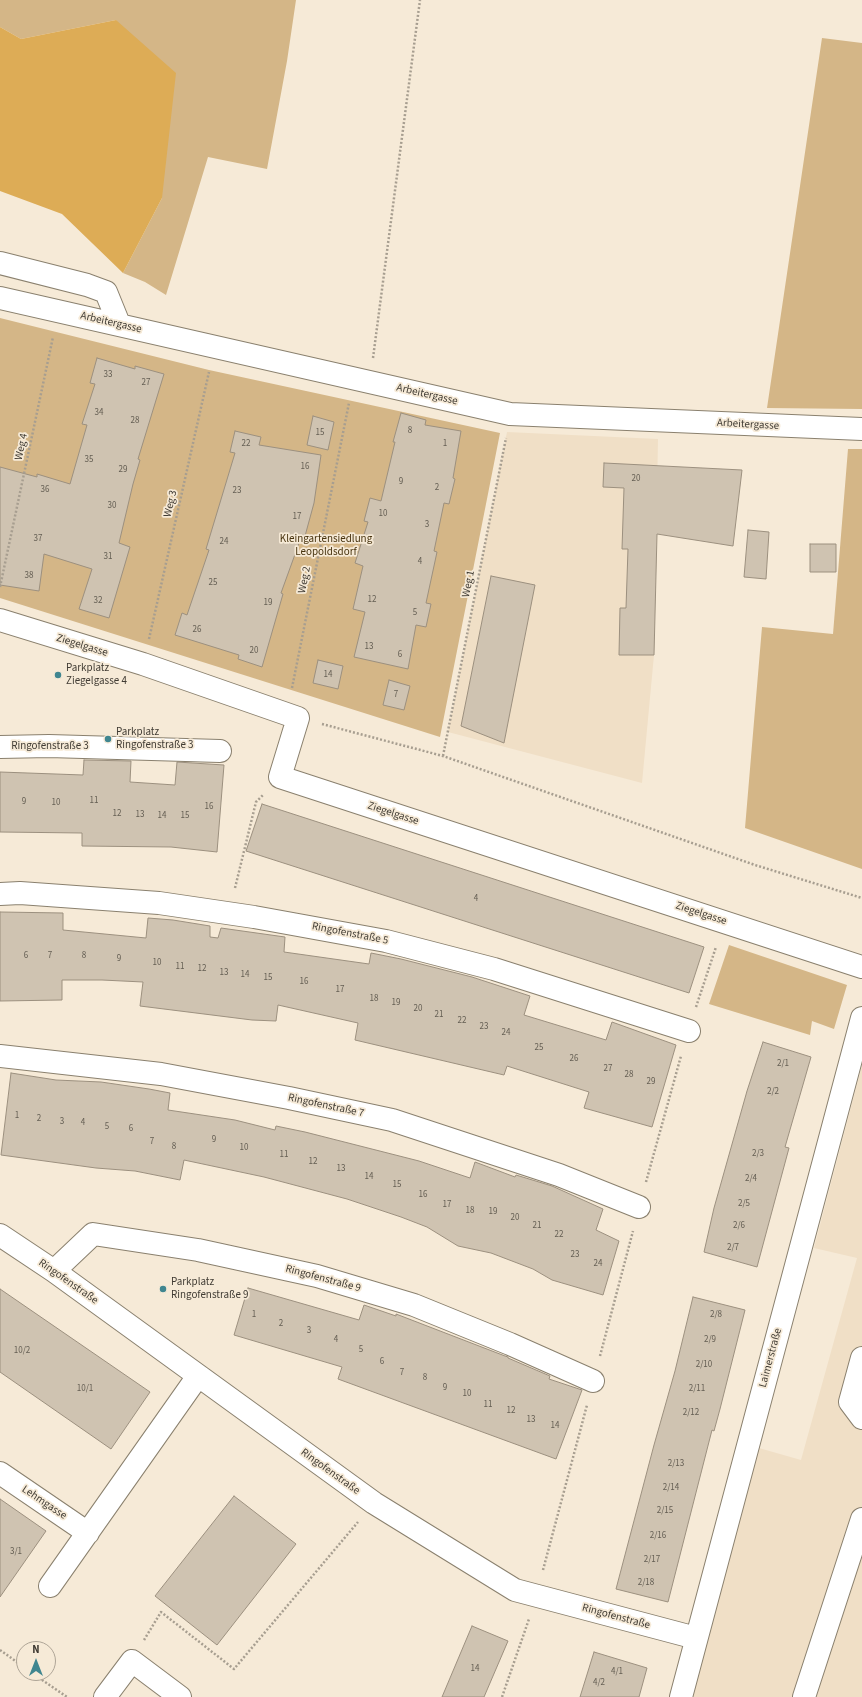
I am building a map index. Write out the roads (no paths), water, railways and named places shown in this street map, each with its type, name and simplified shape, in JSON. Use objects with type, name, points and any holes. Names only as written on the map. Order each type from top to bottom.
[{"type":"street","points":[[0,264],[87,285],[106,292],[118,324]]},
{"type":"street","name":"Arbeitergasse","points":[[0,298],[510,414],[862,429]]},
{"type":"street","name":"Ziegelgasse","points":[[0,620],[143,664],[292,716],[280,777],[862,967]]},
{"type":"street","name":"Ringofenstraße 3","points":[[0,748],[49,746],[220,750]]},
{"type":"street","name":"Ringofenstraße 5","points":[[0,894],[20,893],[159,903],[229,913],[386,941],[494,970],[688,1031]]},
{"type":"street","name":"Laimerstraße","points":[[681,1697],[862,1018]]},
{"type":"street","name":"Ringofenstraße 7","points":[[0,1056],[161,1074],[289,1098],[392,1120],[559,1175],[639,1207]]},
{"type":"street","name":"Ringofenstraße 9","points":[[54,1271],[93,1234],[198,1250],[317,1276],[414,1305],[510,1344],[593,1381]]},
{"type":"street","name":"Ringofenstraße","points":[[0,1235],[54,1271],[374,1503],[515,1590],[696,1638]]},
{"type":"street","points":[[862,1358],[850,1402],[862,1418]]},
{"type":"street","points":[[50,1586],[198,1376]]},
{"type":"street","name":"Lehmgasse","points":[[0,1473],[88,1533]]},
{"type":"street","points":[[804,1697],[862,1519]]},
{"type":"street","points":[[105,1697],[132,1660],[180,1697]]},
{"type":"place","name":"Parkplatz Ziegelgasse 4","points":[[58,675]]},
{"type":"place","name":"Parkplatz Ringofenstraße 3","points":[[108,739]]},
{"type":"place","name":"Parkplatz Ringofenstraße 9","points":[[163,1289]]},
{"type":"park label","name":"Kleingartensiedlung Leopoldsdorf","points":[[326,546]]}]
